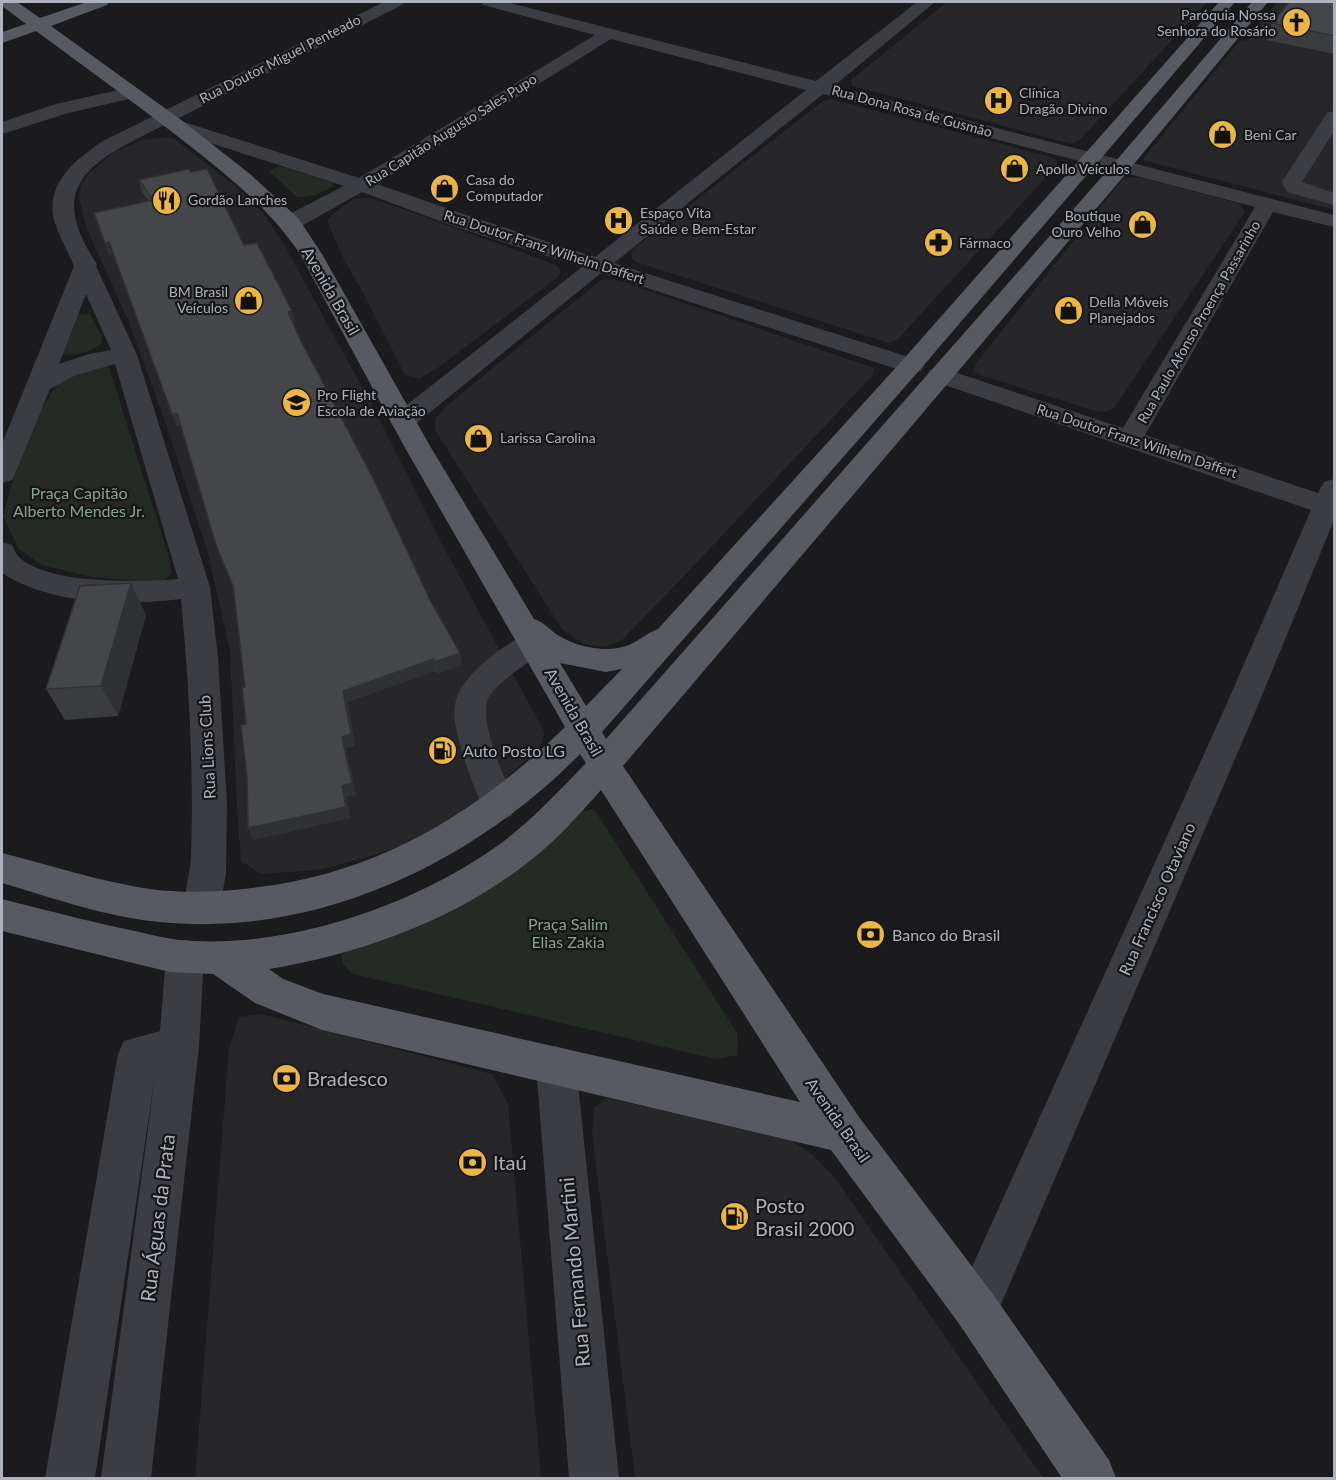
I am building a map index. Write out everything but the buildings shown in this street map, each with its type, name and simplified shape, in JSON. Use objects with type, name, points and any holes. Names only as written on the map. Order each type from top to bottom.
[{"type":"main road","name":"Avenida Brasil","points":[[7,2],[171,121],[243,178],[290,223],[311,254],[403,421],[604,765],[844,1132],[976,1309],[1091,1479]]},
{"type":"main road","points":[[2,38],[101,2]]},
{"type":"main road","points":[[2,868],[158,906],[202,908],[280,900],[342,887],[405,863],[465,831],[530,781],[584,729],[912,366],[1227,2]]},
{"type":"main road","points":[[2,915],[119,944],[202,957],[249,957],[314,943],[374,926],[435,904],[512,855],[552,820],[604,765],[1122,166],[1260,2]]},
{"type":"main road","points":[[515,614],[547,644],[566,653],[606,661],[638,654],[674,631]]},
{"type":"main road","points":[[202,957],[269,991],[322,1012],[844,1132]]},
{"type":"street","name":"Rua Doutor Miguel Penteado","points":[[171,121],[396,2]]},
{"type":"street","name":"Rua Dona Rosa de Gusmão","points":[[489,2],[1335,221]]},
{"type":"street","points":[[403,421],[596,264],[821,88],[921,2]]},
{"type":"street","name":"Rua Capitão Augusto Sales Pupo","points":[[290,223],[361,185],[609,33]]},
{"type":"street","points":[[2,128],[63,108],[132,93]]},
{"type":"street","points":[[1335,117],[1292,182],[1294,188],[1335,199]]},
{"type":"street","name":"Rua Doutor Franz Wilhelm Daffert","points":[[171,121],[464,222],[912,366]]},
{"type":"street","name":"Rua Lions Club","points":[[171,121],[110,145],[84,162],[64,189],[62,204],[65,222],[86,264],[125,355],[195,586],[202,658],[210,803],[208,873],[202,908]]},
{"type":"street","points":[[1297,174],[1335,184]]},
{"type":"street","name":"Rua Paulo Afonso Proença Passarinho","points":[[1130,439],[1267,204]]},
{"type":"street","points":[[2,474],[86,264]]},
{"type":"street","points":[[39,385],[67,370],[98,359],[125,355]]},
{"type":"street","name":"Rua Doutor Franz Wilhelm Daffert","points":[[939,375],[1130,439],[1332,500]]},
{"type":"street","name":"Rua Francisco Otaviano","points":[[976,1309],[1332,500]]},
{"type":"street","points":[[2,552],[10,564],[37,578],[78,588],[148,592],[195,586]]},
{"type":"street","points":[[499,806],[473,730],[470,706],[480,686],[513,655],[533,643]]},
{"type":"street","name":"Rua Águas da Prata","points":[[126,1479],[159,1050],[202,957]]},
{"type":"street","points":[[70,1479],[159,1050]]},
{"type":"street","name":"Rua Fernando Martini","points":[[556,1065],[594,1479]]},
{"type":"shaded area","points":[[947,2],[1207,2],[1080,140],[1072,144],[852,86],[851,80]]},
{"type":"shaded area","points":[[1277,2],[1315,2],[1334,6],[1334,210],[1142,160],[1237,44],[1241,40],[1246,41]]},
{"type":"shaded area","points":[[831,99],[1051,157],[1057,160],[1057,165],[898,339],[889,343],[636,262],[631,258],[632,250],[823,101]]},
{"type":"shaded area","points":[[166,137],[175,139],[234,185],[263,213],[281,239],[374,409],[442,544],[545,733],[540,747],[469,809],[417,840],[319,870],[261,874],[241,861],[230,651],[207,550],[168,430],[128,320],[86,227],[79,198],[81,184],[88,174],[114,152],[143,140]]},
{"type":"shaded area","points":[[1142,178],[1240,204],[1245,212],[1114,408],[1099,412],[980,375],[973,370],[976,363],[1123,179]]},
{"type":"shaded area","points":[[353,199],[375,199],[556,265],[561,270],[558,277],[439,367],[420,378],[405,375],[343,258],[327,221]]},
{"type":"shaded area","points":[[614,279],[874,368],[872,376],[686,574],[622,640],[604,647],[584,644],[562,629],[435,430],[435,419],[445,407],[601,280]]},
{"type":"shaded area","points":[[262,1014],[492,1074],[508,1104],[541,1478],[195,1478],[229,1048],[239,1017]]},
{"type":"shaded area","points":[[607,1098],[791,1140],[813,1155],[835,1178],[1043,1478],[635,1478],[592,1134],[594,1108]]},
{"type":"green space","points":[[279,166],[331,182],[334,186],[316,194],[297,197],[269,171]]},
{"type":"green space","points":[[89,313],[102,336],[101,344],[81,353],[71,355],[60,353],[78,314]]},
{"type":"green space","name":"Praça Capitão Alberto Mendes Jr.","points":[[97,363],[109,367],[170,561],[171,574],[162,581],[92,577],[42,565],[19,549],[3,516],[26,443],[53,391],[63,379],[74,372]]},
{"type":"green space","name":"Praça Salim Elias Zakia","points":[[594,809],[737,1033],[738,1055],[716,1059],[353,974],[343,964],[341,953],[579,812]]},
{"type":"place","name":"Paróquia Nossa Senhora do Rosário","points":[[1297,23]]},
{"type":"place","name":"Clínica Dragão Divino","points":[[998,101]]},
{"type":"place","name":"Beni Car","points":[[1223,135]]},
{"type":"place","name":"Apollo Veículos","points":[[1015,169]]},
{"type":"place","name":"Casa do Computador","points":[[445,188]]},
{"type":"place","name":"Gordão Lanches","points":[[167,200]]},
{"type":"place","name":"Espaço Vita Saúde e Bem-Estar","points":[[619,221]]},
{"type":"place","name":"Boutique Ouro Velho","points":[[1142,224]]},
{"type":"place","name":"Fármaco","points":[[938,243]]},
{"type":"place","name":"BM Brasil Veículos","points":[[249,300]]},
{"type":"place","name":"Della Móveis Planejados","points":[[1068,310]]},
{"type":"place","name":"Pro Flight Escola de Aviação","points":[[296,403]]},
{"type":"place","name":"Larissa Carolina","points":[[479,438]]},
{"type":"place","name":"Auto Posto LG","points":[[442,751]]},
{"type":"place","name":"Banco do Brasil","points":[[871,935]]},
{"type":"place","name":"Bradesco","points":[[286,1079]]},
{"type":"place","name":"Itaú","points":[[472,1163]]},
{"type":"place","name":"Posto Brasil 2000","points":[[734,1217]]}]
